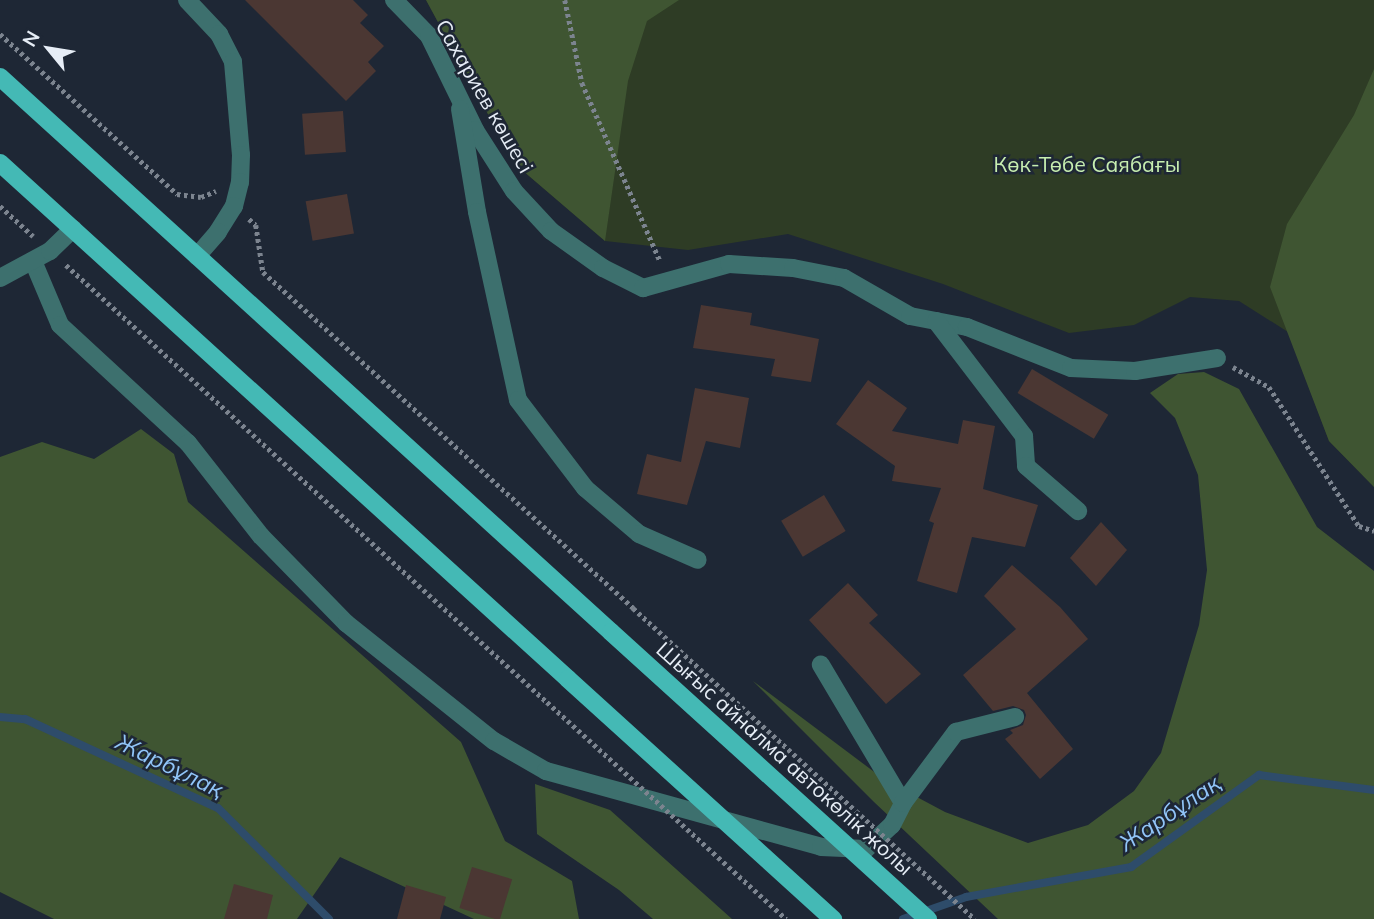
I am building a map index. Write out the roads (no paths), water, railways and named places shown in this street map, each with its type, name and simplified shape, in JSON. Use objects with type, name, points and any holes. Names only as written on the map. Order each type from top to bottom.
[{"type":"main road","name":"Шығыс айналма автокөлік жолы","points":[[0,77],[928,919]]},
{"type":"main road","points":[[0,163],[833,919]]},
{"type":"street","points":[[187,0],[219,34],[233,62],[241,155],[240,182],[234,206],[218,232],[197,256]]},
{"type":"street","name":"Сахариев көшесі","points":[[394,0],[429,36],[475,131],[514,191],[551,231],[603,268],[643,288],[729,264],[793,268],[844,278],[910,316],[967,327],[1071,368],[1135,371],[1217,358]]},
{"type":"street","points":[[458,97],[475,199],[518,400],[585,488],[639,534],[698,560]]},
{"type":"street","points":[[0,278],[50,251],[73,229]]},
{"type":"street","points":[[33,261],[60,326],[188,443],[261,536],[346,623],[494,741],[546,771],[821,847],[866,849],[892,825],[903,803],[956,732],[1015,717]]},
{"type":"street","points":[[936,321],[1024,436],[1026,466],[1078,511]]},
{"type":"street","points":[[821,665],[903,803]]},
{"type":"waterway","name":"Жарбұлақ","points":[[0,717],[25,719],[218,808],[329,919]]},
{"type":"waterway","name":"Жарбұлақ","points":[[903,919],[966,897],[1131,867],[1259,775],[1374,790]]},
{"type":"park label","name":"Көк-Төбе Саябағы","points":[[1087,164]]}]
